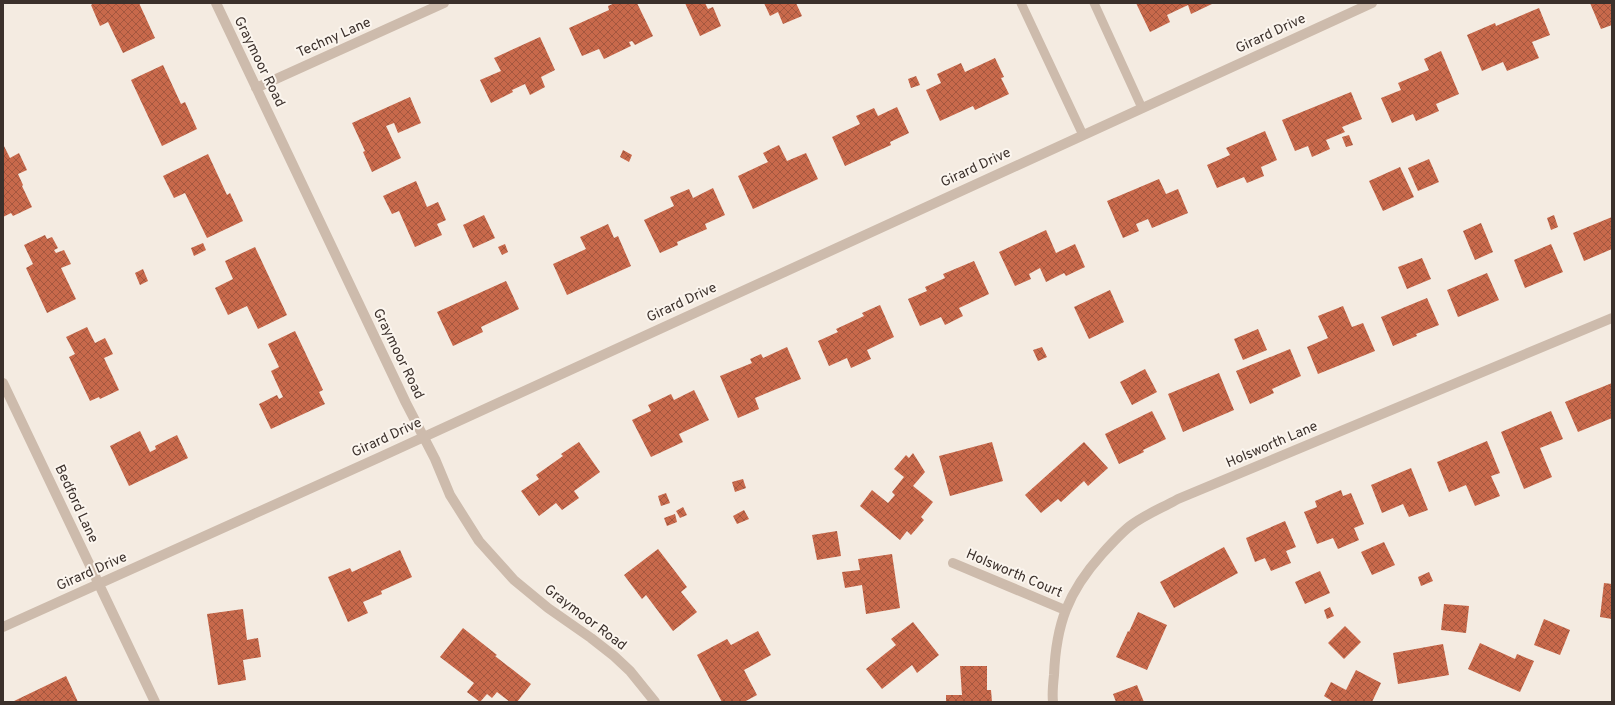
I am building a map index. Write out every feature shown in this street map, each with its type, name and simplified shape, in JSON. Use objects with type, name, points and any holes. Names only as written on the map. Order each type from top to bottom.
[{"type":"street","name":"Graymoor Road","points":[[216,3],[435,459],[450,495],[479,541],[514,580],[542,604],[614,656],[630,671],[655,702]]},
{"type":"street","name":"Techny Lane","points":[[256,88],[444,3]]},
{"type":"street","name":"Girard Drive","points":[[3,627],[1372,3]]},
{"type":"street","name":"Holsworth Lane","points":[[1053,702],[1054,657],[1058,631],[1065,610],[1087,570],[1114,540],[1143,517],[1185,496],[1612,318]]},
{"type":"street","name":"Bedford Lane","points":[[3,383],[156,702]]},
{"type":"street","name":"Holsworth Court","points":[[953,563],[1065,610]]},
{"type":"lane","points":[[1021,3],[1083,135]]},
{"type":"lane","points":[[1094,3],[1142,108]]},
{"type":"building","points":[[94,3],[139,3],[155,38],[123,53],[108,22],[100,26],[91,5]]},
{"type":"building","points":[[615,3],[637,3],[653,36],[635,45],[632,41],[629,42],[631,46],[604,59],[599,49],[582,56],[569,28],[609,10],[608,6]]},
{"type":"building","points":[[685,3],[705,3],[708,9],[713,7],[721,26],[700,36]]},
{"type":"building","points":[[764,3],[796,3],[802,16],[783,24],[778,12],[770,16]]},
{"type":"building","points":[[1136,3],[1214,3],[1191,14],[1188,5],[1167,15],[1170,22],[1150,32]]},
{"type":"building","points":[[1590,3],[1612,3],[1612,25],[1601,29]]},
{"type":"building","points":[[1539,8],[1550,35],[1532,42],[1539,58],[1507,71],[1503,62],[1482,71],[1467,35],[1495,23],[1496,26]]},
{"type":"building","points":[[540,37],[555,70],[541,77],[545,87],[530,95],[525,84],[491,103],[480,80],[501,71],[494,58]]},
{"type":"building","points":[[1441,51],[1459,94],[1436,104],[1439,111],[1416,121],[1413,114],[1392,123],[1381,98],[1401,90],[1398,83],[1429,70],[1424,59]]},
{"type":"building","points":[[995,58],[1004,77],[1001,78],[1009,94],[975,110],[973,106],[940,121],[926,90],[941,83],[937,74],[961,63],[965,72]]},
{"type":"building","points":[[163,65],[181,104],[185,102],[197,129],[162,146],[131,80]]},
{"type":"building","points":[[916,76],[920,85],[911,88],[908,79]]},
{"type":"building","points":[[1351,92],[1362,119],[1342,127],[1345,132],[1326,140],[1330,149],[1312,157],[1308,146],[1295,151],[1282,120]]},
{"type":"building","points":[[410,97],[421,123],[398,133],[394,123],[386,126],[401,158],[372,172],[363,152],[365,151],[352,123]]},
{"type":"building","points":[[897,107],[909,133],[890,142],[891,145],[845,166],[832,137],[860,124],[856,116],[874,108],[878,116]]},
{"type":"building","points":[[1265,131],[1277,160],[1261,167],[1264,176],[1247,183],[1244,177],[1217,188],[1207,165],[1230,155],[1226,148]]},
{"type":"building","points":[[1349,135],[1353,145],[1346,147],[1342,137]]},
{"type":"building","points":[[3,144],[10,158],[19,153],[27,170],[18,174],[32,207],[13,216],[11,213],[3,217]]},
{"type":"building","points":[[779,145],[787,161],[806,153],[818,179],[753,209],[738,176],[768,162],[763,153]]},
{"type":"building","points":[[623,150],[632,155],[629,162],[620,157]]},
{"type":"building","points":[[208,154],[227,195],[230,193],[243,221],[207,238],[185,193],[174,198],[163,176]]},
{"type":"building","points":[[1429,159],[1439,182],[1418,191],[1408,168]]},
{"type":"building","points":[[1400,167],[1414,197],[1383,211],[1369,181]]},
{"type":"building","points":[[1159,179],[1166,194],[1178,189],[1188,213],[1152,228],[1148,219],[1136,224],[1139,231],[1123,238],[1107,201]]},
{"type":"building","points":[[416,181],[427,207],[438,202],[446,220],[437,224],[442,235],[415,247],[399,211],[392,214],[383,196]]},
{"type":"building","points":[[713,188],[725,215],[705,224],[707,229],[677,242],[678,245],[660,253],[644,220],[674,206],[670,197],[689,189],[693,198]]},
{"type":"building","points":[[484,215],[495,238],[473,248],[463,225]]},
{"type":"building","points":[[1554,215],[1558,227],[1551,230],[1547,218]]},
{"type":"building","points":[[1612,217],[1612,249],[1584,261],[1573,233]]},
{"type":"building","points":[[1481,223],[1493,252],[1475,260],[1463,231]]},
{"type":"building","points":[[608,224],[614,238],[618,236],[631,266],[567,295],[553,264],[586,249],[580,237]]},
{"type":"building","points":[[1046,230],[1056,253],[1075,244],[1085,267],[1066,276],[1064,273],[1046,282],[1040,268],[1029,274],[1031,279],[1015,286],[999,252]]},
{"type":"building","points":[[45,235],[47,239],[52,237],[58,248],[54,250],[56,253],[64,250],[71,264],[61,268],[76,299],[47,313],[26,268],[33,264],[24,245]]},
{"type":"building","points":[[203,243],[206,250],[194,256],[191,248]]},
{"type":"building","points":[[505,244],[508,252],[502,255],[498,247]]},
{"type":"building","points":[[1551,244],[1563,272],[1525,288],[1514,260]]},
{"type":"building","points":[[255,247],[287,315],[258,329],[247,306],[228,315],[215,288],[233,279],[225,261]]},
{"type":"building","points":[[1422,258],[1431,279],[1407,289],[1398,267]]},
{"type":"building","points":[[974,261],[989,294],[959,308],[963,316],[945,325],[941,317],[920,326],[908,299],[927,291],[925,287],[945,278],[943,274]]},
{"type":"building","points":[[143,269],[148,281],[140,285],[135,273]]},
{"type":"building","points":[[1487,273],[1499,300],[1458,317],[1447,290]]},
{"type":"building","points":[[506,281],[519,309],[481,327],[483,332],[453,346],[437,312]]},
{"type":"building","points":[[1110,290],[1124,322],[1089,339],[1074,307]]},
{"type":"building","points":[[1427,298],[1439,325],[1416,334],[1417,336],[1393,346],[1381,317]]},
{"type":"building","points":[[880,305],[894,337],[867,350],[871,359],[851,368],[847,358],[829,366],[818,341],[838,332],[836,329],[864,316],[862,313]]},
{"type":"building","points":[[1343,306],[1352,327],[1363,323],[1375,351],[1318,374],[1307,347],[1328,338],[1318,316]]},
{"type":"building","points":[[87,327],[95,343],[105,338],[113,354],[104,358],[119,390],[100,399],[99,397],[90,401],[69,357],[75,354],[66,337]]},
{"type":"building","points":[[1258,329],[1267,350],[1243,360],[1234,339]]},
{"type":"building","points":[[295,331],[323,390],[319,392],[325,404],[271,429],[259,404],[277,395],[279,399],[283,397],[271,371],[279,367],[268,344]]},
{"type":"building","points":[[787,347],[801,379],[755,398],[759,409],[738,418],[720,376],[752,363],[750,359],[761,354],[763,358]]},
{"type":"building","points":[[1042,347],[1047,357],[1038,361],[1033,350]]},
{"type":"building","points":[[1290,349],[1301,376],[1272,389],[1274,393],[1250,404],[1236,371]]},
{"type":"building","points":[[1145,369],[1157,392],[1132,405],[1120,382]]},
{"type":"building","points":[[1219,373],[1234,410],[1183,432],[1168,394]]},
{"type":"building","points":[[1612,383],[1612,418],[1578,432],[1565,402]]},
{"type":"building","points":[[694,390],[709,420],[679,434],[683,442],[651,457],[632,420],[651,411],[648,405],[671,394],[674,400]]},
{"type":"building","points":[[1152,411],[1166,439],[1119,464],[1105,434]]},
{"type":"building","points":[[1551,411],[1563,439],[1540,448],[1552,477],[1524,489],[1501,432]]},
{"type":"building","points":[[140,431],[150,452],[156,449],[155,446],[177,435],[188,458],[129,486],[110,446]]},
{"type":"building","points":[[1487,441],[1500,473],[1491,476],[1500,496],[1475,506],[1466,485],[1449,492],[1437,462]]},
{"type":"building","points":[[579,442],[600,472],[574,491],[579,498],[562,510],[556,503],[539,516],[521,491],[539,479],[536,475],[563,456],[561,454]]},
{"type":"building","points":[[992,442],[1003,481],[950,496],[939,456]]},
{"type":"building","points":[[1084,442],[1108,468],[1088,486],[1084,481],[1061,502],[1058,499],[1041,513],[1025,495]]},
{"type":"building","points":[[913,453],[925,472],[913,486],[933,502],[921,517],[924,520],[911,535],[907,531],[900,540],[860,506],[872,490],[888,503],[895,495],[892,492],[904,477],[894,469],[906,455],[909,458]]},
{"type":"building","points":[[1411,468],[1428,510],[1409,517],[1403,504],[1382,513],[1371,485]]},
{"type":"building","points":[[743,479],[746,488],[735,492],[732,482]]},
{"type":"building","points":[[1341,490],[1343,496],[1351,493],[1364,524],[1354,528],[1359,540],[1338,549],[1333,538],[1317,544],[1304,512],[1317,507],[1315,501]]},
{"type":"building","points":[[666,493],[670,503],[661,506],[658,496]]},
{"type":"building","points":[[683,507],[687,515],[680,518],[676,511]]},
{"type":"building","points":[[744,510],[749,519],[737,524],[733,516]]},
{"type":"building","points":[[675,514],[677,522],[667,526],[664,518]]},
{"type":"building","points":[[1285,521],[1296,547],[1286,551],[1291,563],[1271,571],[1265,558],[1255,562],[1246,538]]},
{"type":"building","points":[[837,531],[841,556],[817,560],[812,535]]},
{"type":"building","points":[[1384,542],[1395,565],[1372,575],[1361,552]]},
{"type":"building","points":[[1224,547],[1238,573],[1174,608],[1160,582]]},
{"type":"building","points":[[658,549],[687,587],[681,592],[697,612],[673,631],[646,595],[642,599],[624,575]]},
{"type":"building","points":[[400,550],[412,577],[381,591],[382,594],[363,602],[368,613],[348,622],[328,577],[350,568],[352,572]]},
{"type":"building","points":[[892,554],[900,608],[866,614],[862,585],[845,588],[842,572],[860,570],[858,559]]},
{"type":"building","points":[[1320,571],[1330,593],[1305,604],[1295,582]]},
{"type":"building","points":[[1429,572],[1433,581],[1421,586],[1418,577]]},
{"type":"building","points":[[1604,583],[1612,584],[1612,619],[1600,617]]},
{"type":"building","points":[[1444,604],[1469,606],[1466,633],[1441,630]]},
{"type":"building","points":[[1330,607],[1334,616],[1327,619],[1324,610]]},
{"type":"building","points":[[243,609],[247,640],[258,638],[261,657],[243,660],[246,680],[218,685],[207,614]]},
{"type":"building","points":[[1138,612],[1167,625],[1147,670],[1116,657]]},
{"type":"building","points":[[1544,619],[1570,630],[1560,655],[1534,645]]},
{"type":"building","points":[[913,622],[939,655],[917,673],[912,665],[882,689],[866,669],[896,645],[891,639]]},
{"type":"building","points":[[1345,626],[1361,642],[1344,659],[1328,643]]},
{"type":"building","points":[[463,628],[497,655],[495,656],[531,684],[517,702],[510,702],[497,692],[492,698],[487,694],[480,702],[467,692],[474,683],[440,657]]},
{"type":"building","points":[[758,631],[771,655],[744,670],[757,695],[744,702],[722,702],[697,655],[727,639],[731,645]]},
{"type":"building","points":[[1480,643],[1515,659],[1517,654],[1534,661],[1520,692],[1468,669]]},
{"type":"building","points":[[1443,644],[1449,675],[1398,684],[1393,653]]},
{"type":"building","points":[[960,666],[987,666],[987,690],[991,690],[992,702],[946,702],[946,695],[962,695]]},
{"type":"building","points":[[1356,670],[1381,683],[1372,702],[1331,702],[1332,701],[1324,696],[1331,682],[1346,690]]},
{"type":"building","points":[[66,676],[78,702],[12,702]]},
{"type":"building","points":[[1137,685],[1144,702],[1116,702],[1113,694]]}]
